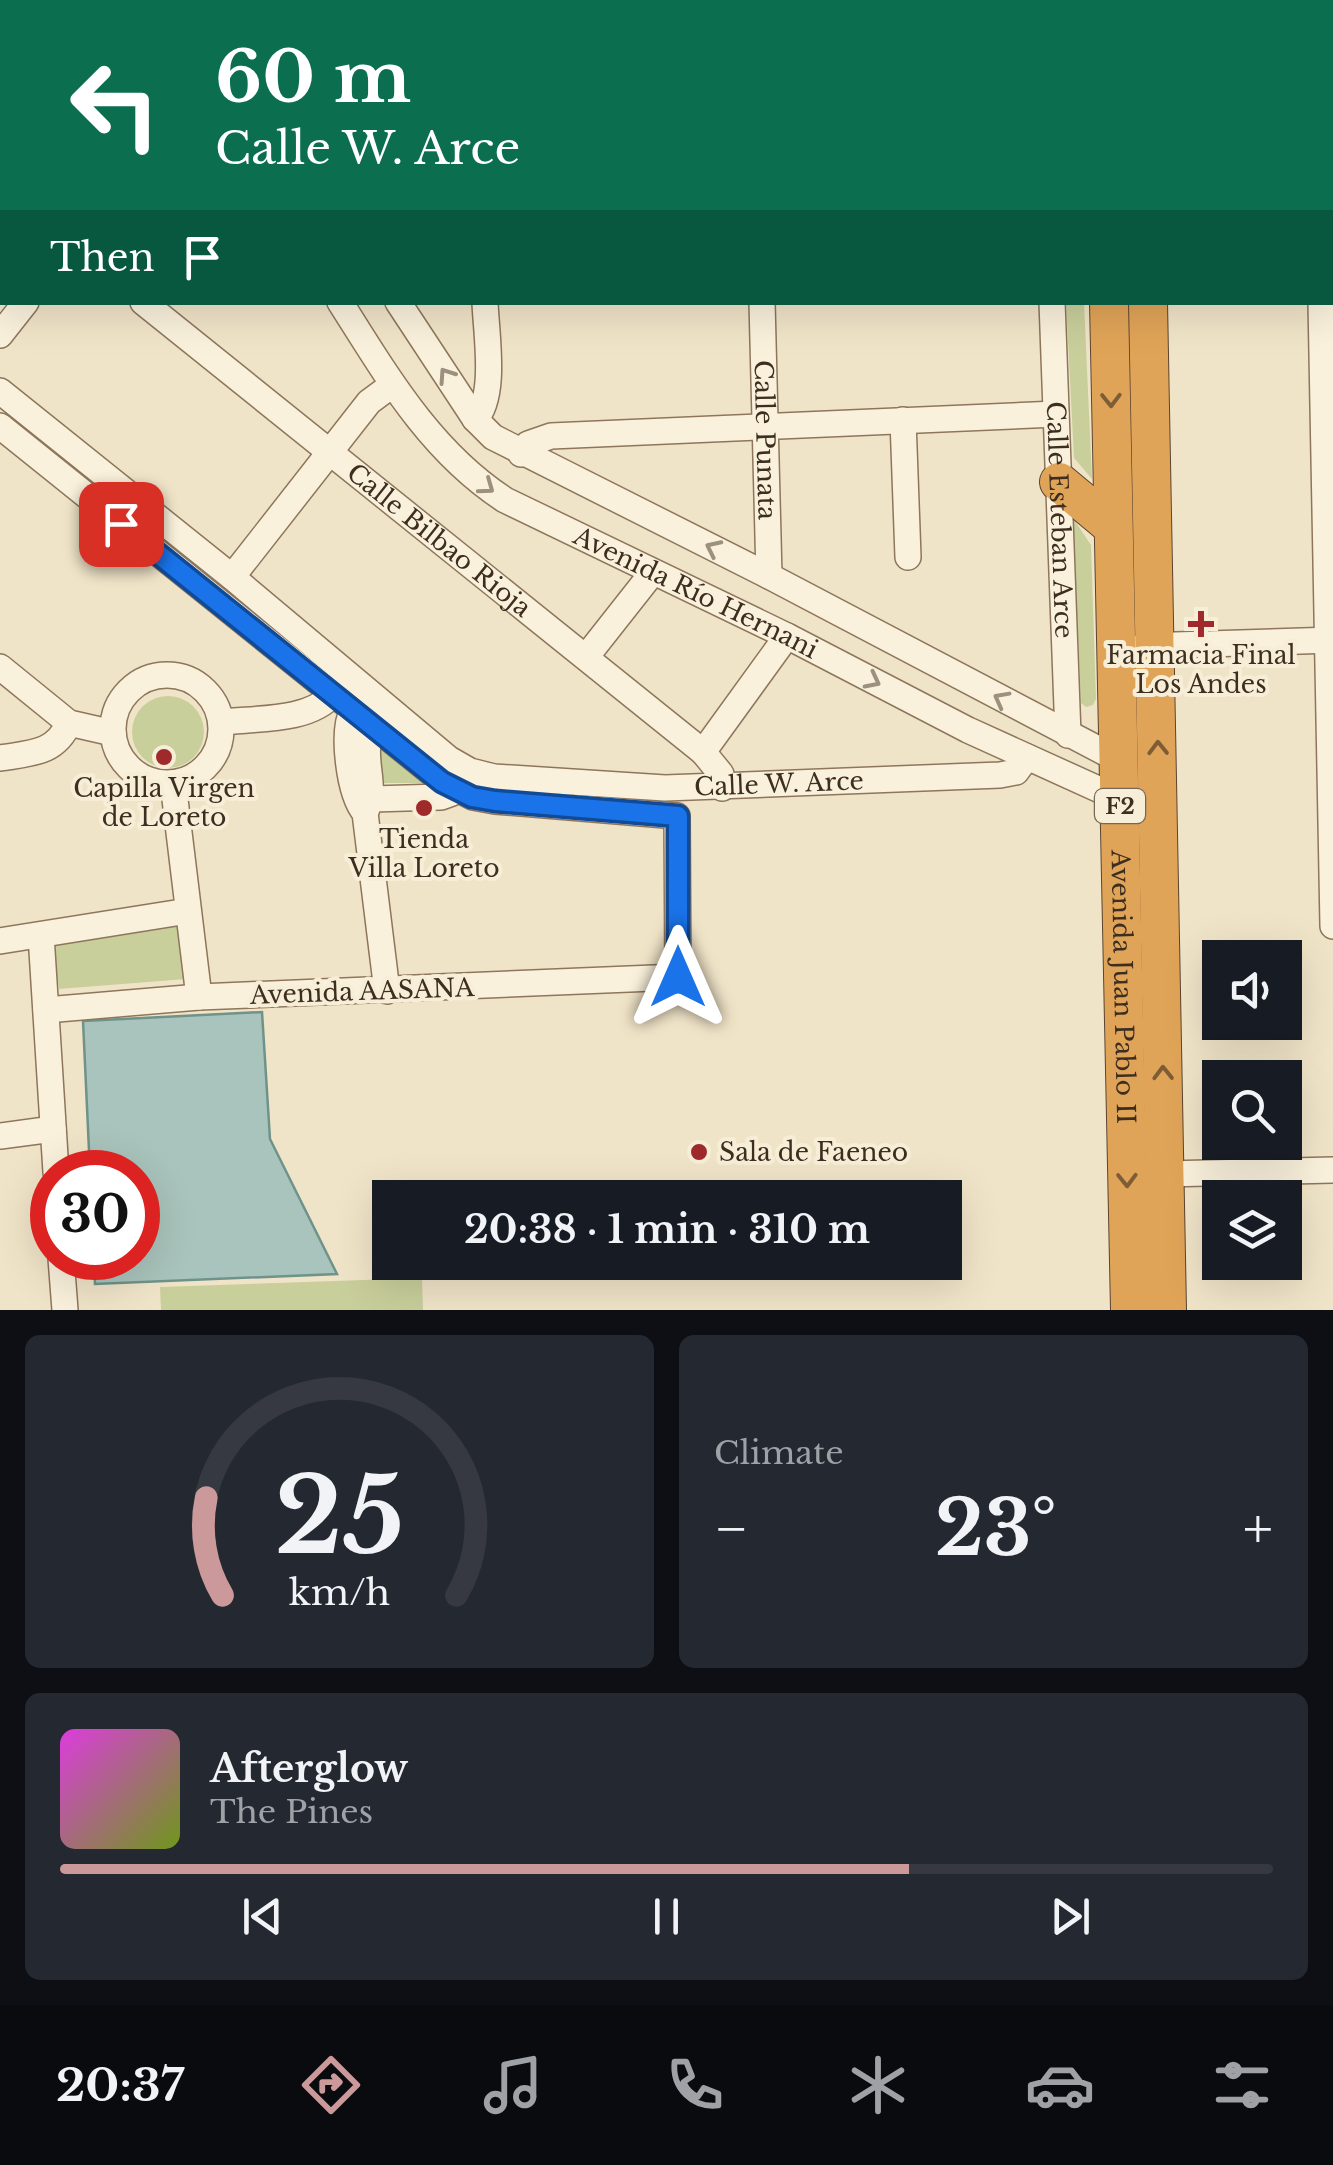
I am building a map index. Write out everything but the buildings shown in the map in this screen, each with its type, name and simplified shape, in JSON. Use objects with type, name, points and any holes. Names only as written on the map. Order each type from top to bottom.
[{"type":"highway","name":"Avenida Juan Pablo II","points":[[1110,305],[1130,1310]]},
{"type":"highway","name":"Avenida Juan Pablo II","points":[[1148,305],[1167,1310]]},
{"type":"highway","points":[[1058,482],[1114,527]]},
{"type":"street","points":[[0,335],[24,305]]},
{"type":"street","name":"Calle Bilbao Rioja","points":[[147,305],[703,752],[721,774],[722,788]]},
{"type":"street","name":"Avenida Río Hernani","points":[[342,305],[392,386],[428,432],[482,484],[505,500],[787,636],[968,730],[1120,799]]},
{"type":"street","name":"Avenida Río Hernani","points":[[400,305],[475,419],[493,437],[769,576],[1119,760]]},
{"type":"street","points":[[475,419],[486,405],[488,389],[484,305]]},
{"type":"street","name":"Calle Punata","points":[[762,305],[769,576]]},
{"type":"street","name":"Calle Esteban Arce","points":[[1052,305],[1068,735]]},
{"type":"street","points":[[1321,305],[1333,926]]},
{"type":"street","points":[[232,576],[369,402],[392,386]]},
{"type":"street","name":"Calle W. Arce","points":[[0,391],[232,576],[449,759],[463,781]]},
{"type":"street","points":[[521,454],[528,444],[551,436],[1056,414]]},
{"type":"street","points":[[903,420],[908,557]]},
{"type":"street","name":"Calle W. Arce","points":[[0,426],[353,710],[495,801],[678,816],[678,977]]},
{"type":"street","points":[[586,657],[652,572]]},
{"type":"street","points":[[703,752],[787,636]]},
{"type":"street","points":[[1117,647],[1330,640]]},
{"type":"street","points":[[0,667],[69,723],[114,734]]},
{"type":"street","points":[[162,675],[185,678],[205,690],[221,722],[220,741],[207,766],[192,778],[174,783],[152,782],[133,771],[120,754],[114,734],[116,710],[130,690],[162,675]]},
{"type":"street","points":[[221,722],[304,712],[324,704],[353,710],[346,727],[357,804],[368,806],[441,796],[463,781]]},
{"type":"street","points":[[0,758],[52,747],[69,723]]},
{"type":"street","points":[[966,776],[968,730]]},
{"type":"street","name":"Calle W. Arce","points":[[463,781],[514,779],[722,788],[1016,772],[1027,758]]},
{"type":"street","points":[[174,783],[198,997]]},
{"type":"street","points":[[368,806],[387,991]]},
{"type":"street","points":[[0,941],[188,911]]},
{"type":"street","points":[[40,934],[54,1150]]},
{"type":"street","name":"Avenida AASANA","points":[[46,1010],[198,997],[678,977]]},
{"type":"street","points":[[0,1136],[53,1129]]},
{"type":"street","points":[[1164,1174],[1333,1170]]},
{"type":"street","points":[[63,1280],[65,1310]]},
{"type":"green space","points":[[1066,305],[1084,305],[1092,479],[1074,458]]},
{"type":"green space","points":[[1073,518],[1091,545],[1096,699],[1086,707],[1081,703]]},
{"type":"green space","points":[[168,696],[182,698],[194,706],[202,718],[202,746],[194,758],[182,766],[168,768],[154,766],[142,758],[134,746],[132,732],[134,718],[142,706],[154,698]]},
{"type":"green space","points":[[373,739],[429,783],[377,783]]},
{"type":"green space","points":[[180,925],[186,979],[59,989],[52,944]]},
{"type":"green space","points":[[422,1280],[423,1310],[161,1310],[160,1287]]},
{"type":"water","points":[[262,1012],[270,1139],[337,1274],[95,1284],[95,1280],[160,1280],[160,1150],[89,1150],[83,1021]]},
{"type":"place","name":"Farmacia Final Los Andes","points":[[1201,624]]},
{"type":"place","name":"Capilla Virgen de Loreto","points":[[164,757]]},
{"type":"place","name":"Tienda Villa Loreto","points":[[424,808]]},
{"type":"place","name":"Sala de Faeneo","points":[[699,1152]]},
{"type":"route","points":[[121,524],[442,782],[457,790],[495,801],[678,816],[678,977]]}]
